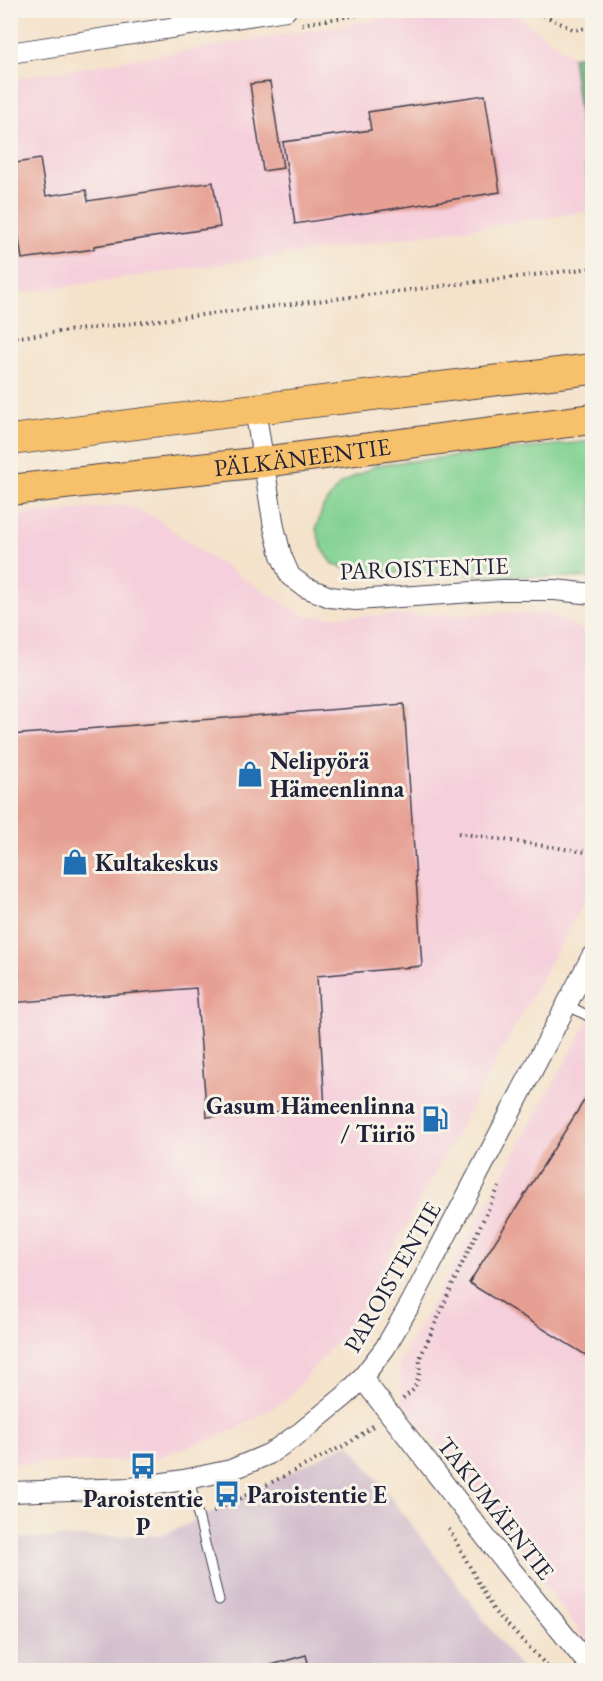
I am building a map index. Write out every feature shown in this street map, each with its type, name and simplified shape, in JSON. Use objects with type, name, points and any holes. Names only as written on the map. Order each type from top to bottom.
[{"type":"main road","points":[[10,440],[592,369]]},
{"type":"main road","name":"PÄLKÄNEENTIE","points":[[10,490],[263,462],[592,419]]},
{"type":"street","points":[[10,52],[286,10]]},
{"type":"street","name":"PAROISTENTIE","points":[[255,409],[274,527],[281,555],[290,576],[305,587],[330,597],[356,600],[501,590],[555,590],[592,594]]},
{"type":"street","name":"PAROISTENTIE","points":[[10,1492],[131,1488],[231,1470],[270,1454],[346,1395],[385,1348],[412,1301],[592,956]]},
{"type":"street","name":"TAKUMÄENTIE","points":[[362,1378],[508,1566],[592,1669]]},
{"type":"lane","points":[[567,1005],[592,1018]]},
{"type":"lane","points":[[189,1479],[219,1600]]},
{"type":"path","points":[[532,10],[574,30],[592,27]]},
{"type":"path","points":[[10,338],[592,268]]},
{"type":"path","points":[[458,832],[592,853]]},
{"type":"path","points":[[370,1428],[375,1434]]},
{"type":"path","points":[[447,1526],[494,1611],[551,1671]]},
{"type":"shaded area","points":[[439,10],[511,11],[572,57],[592,211],[11,294],[11,79]]},
{"type":"shaded area","points":[[126,505],[156,518],[209,557],[306,617],[547,613],[592,634],[592,886],[353,1322],[286,1400],[235,1430],[150,1460],[11,1464],[10,516]]},
{"type":"shaded area","points":[[592,1014],[592,1649],[519,1549],[402,1400],[399,1363]]},
{"type":"shaded area","points":[[349,1443],[522,1670],[11,1670],[10,1539],[164,1535]]},
{"type":"green space","points":[[592,54],[592,212],[572,57]]},
{"type":"green space","points":[[592,441],[592,578],[356,572],[333,564],[322,548],[316,529],[323,507],[340,484],[377,465]]},
{"type":"building","points":[[270,82],[283,168],[263,171],[250,84]]},
{"type":"building","points":[[485,95],[500,192],[295,224],[283,142],[371,130],[368,112]]},
{"type":"building","points":[[40,159],[46,196],[86,190],[88,201],[213,182],[220,227],[22,259],[10,182],[10,164]]},
{"type":"building","points":[[404,704],[422,966],[317,976],[325,1108],[207,1117],[196,988],[10,1003],[10,735]]},
{"type":"building","points":[[592,1088],[592,1359],[469,1283]]},
{"type":"building","points":[[306,1655],[310,1670],[254,1670]]},
{"type":"place","name":"Nelipyörä Hämeenlinna","points":[[250,774]]},
{"type":"place","name":"Kultakeskus","points":[[75,862]]},
{"type":"place","name":"Gasum Hämeenlinna / Tiiriö","points":[[435,1119]]},
{"type":"place","name":"Paroistentie P","points":[[143,1466]]},
{"type":"place","name":"Paroistentie E","points":[[227,1494]]}]
